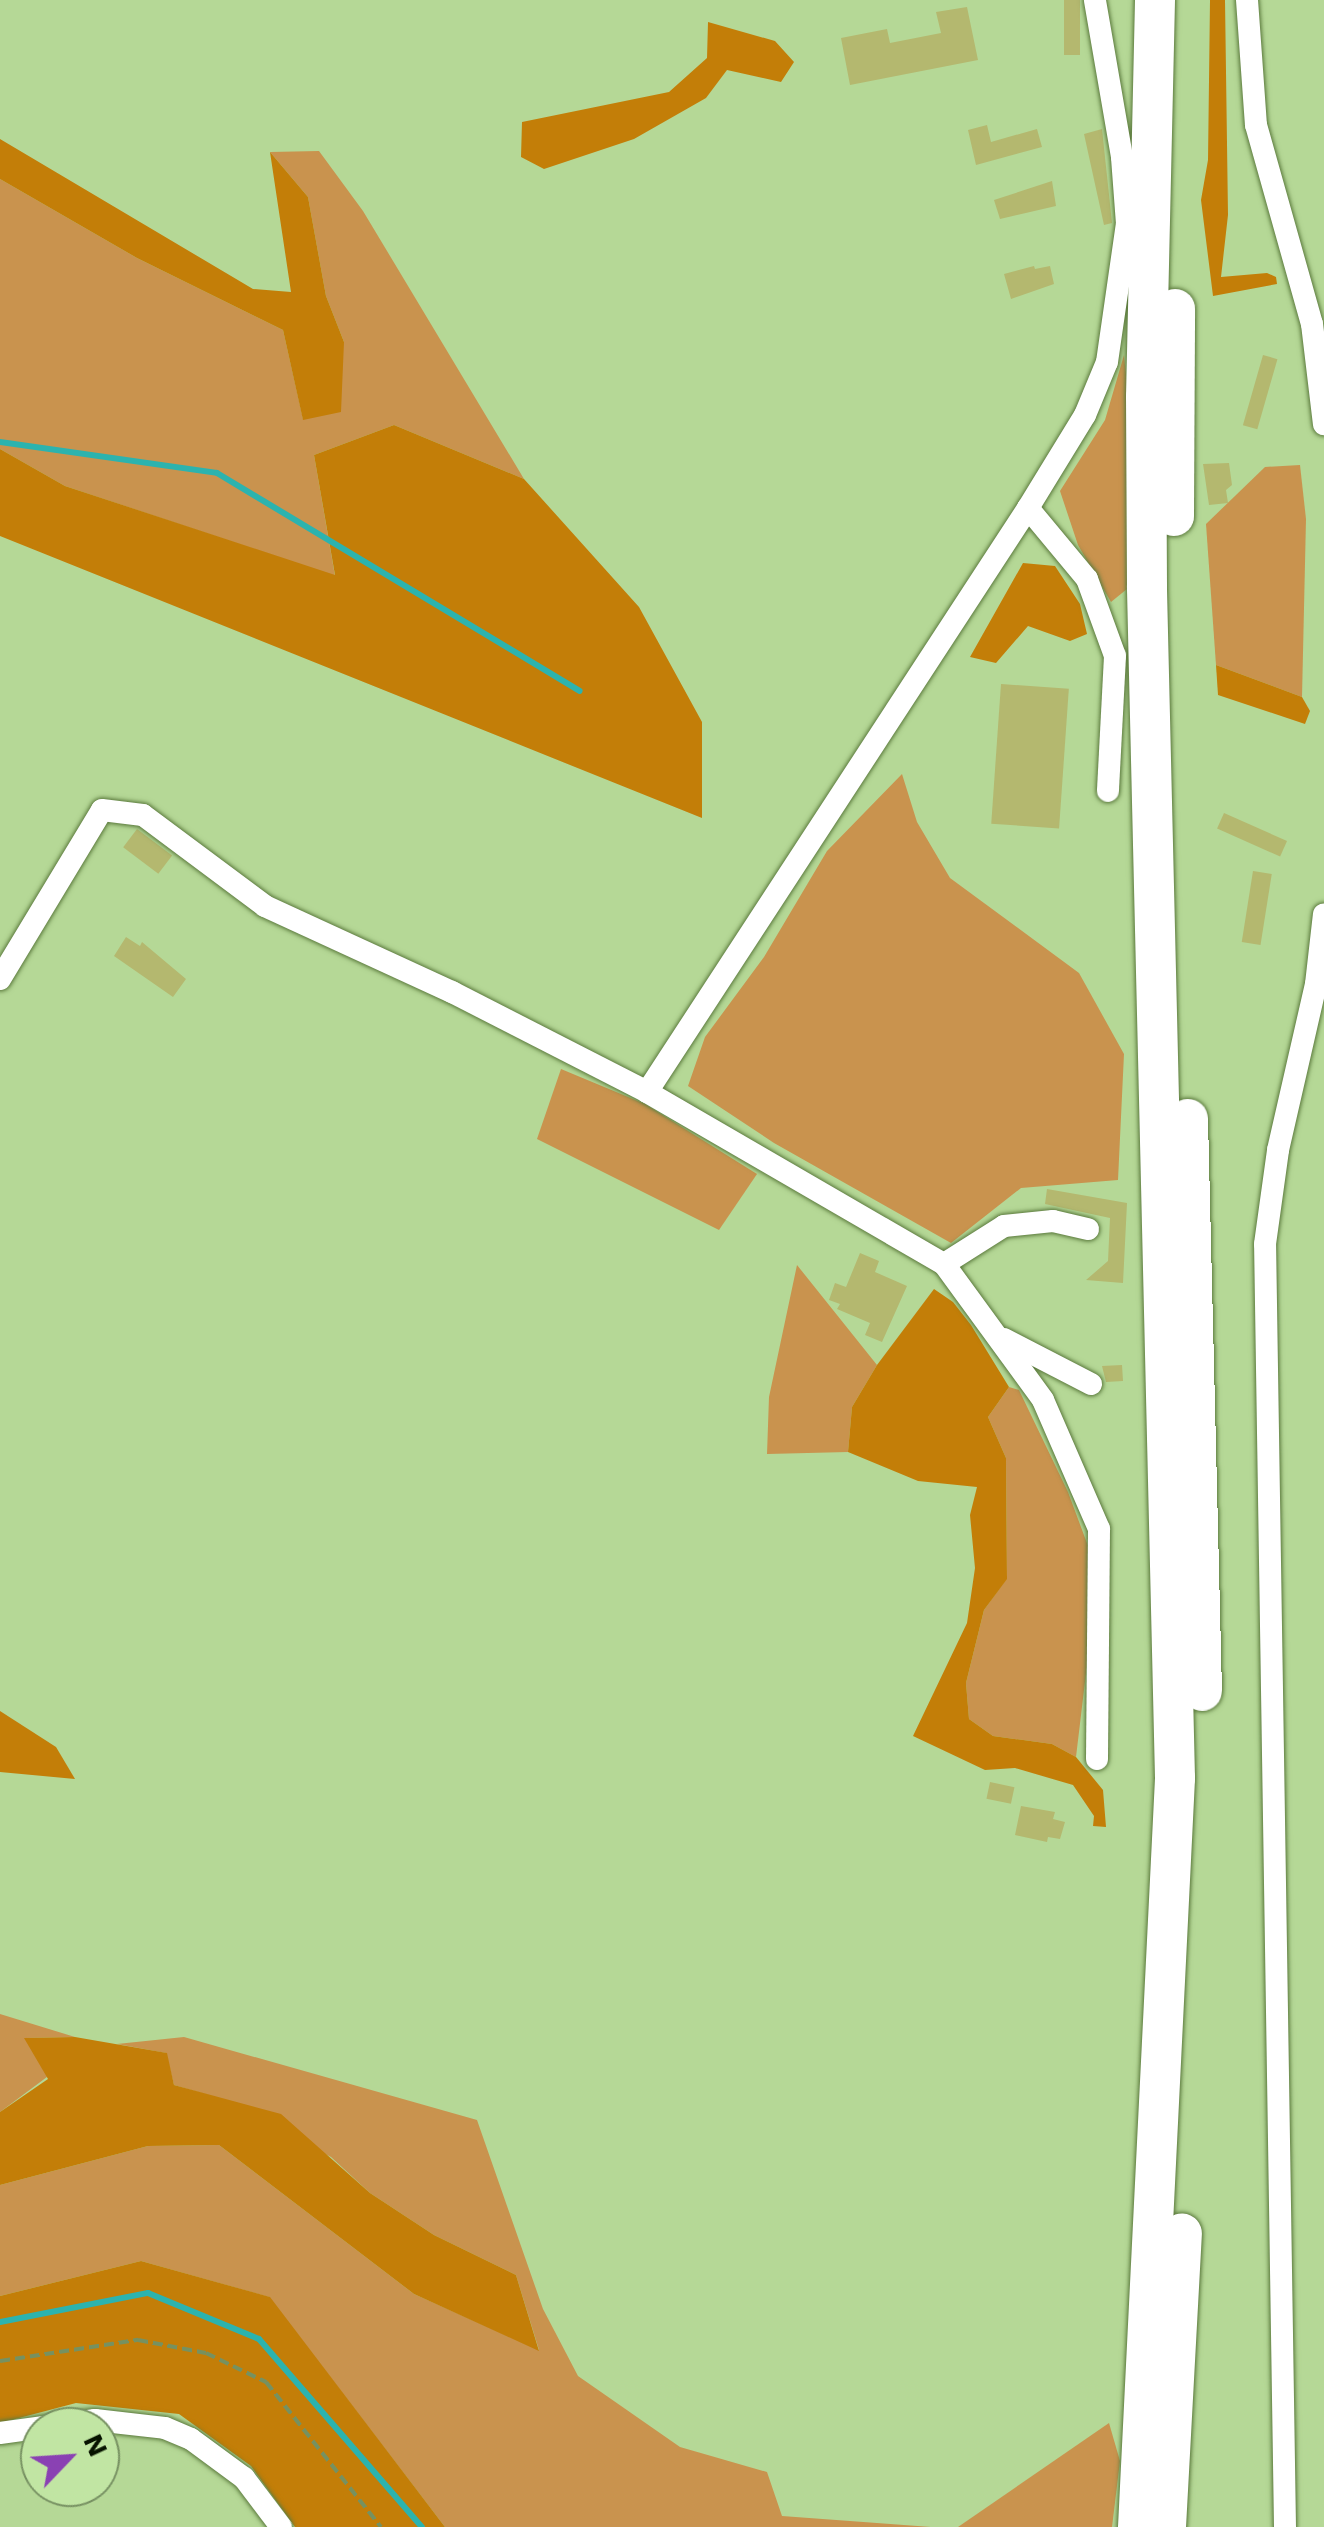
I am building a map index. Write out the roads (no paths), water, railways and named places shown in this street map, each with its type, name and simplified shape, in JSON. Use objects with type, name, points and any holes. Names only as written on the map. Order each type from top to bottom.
[{"type":"highway","points":[[1138,2527],[1175,1778],[1147,586],[1146,397],[1155,0]]},
{"type":"highway","points":[[1166,2527],[1203,1755],[1174,557],[1183,0]]},
{"type":"street","points":[[647,1092],[1028,508],[1085,415],[1107,362],[1121,290],[1127,224],[1122,157],[1095,0]]},
{"type":"street","points":[[1247,0],[1256,124],[1312,324],[1324,424]]},
{"type":"street","points":[[1028,508],[1087,579],[1115,656],[1108,790]]},
{"type":"street","points":[[0,979],[102,810],[144,814],[265,906],[452,992],[647,1092],[944,1264],[1043,1400],[1100,1528],[1097,1759]]},
{"type":"street","points":[[1285,2527],[1264,1244],[1278,1150],[1316,984],[1324,914]]},
{"type":"street","points":[[944,1264],[1004,1226],[1053,1222],[1088,1228]]},
{"type":"street","points":[[1001,1338],[1090,1384]]},
{"type":"street","points":[[0,2434],[95,2420],[165,2428],[191,2438],[244,2478],[281,2527]]},
{"type":"waterway","points":[[0,442],[217,473],[580,691]]},
{"type":"waterway","points":[[0,2322],[148,2293],[259,2339],[422,2527]]}]
